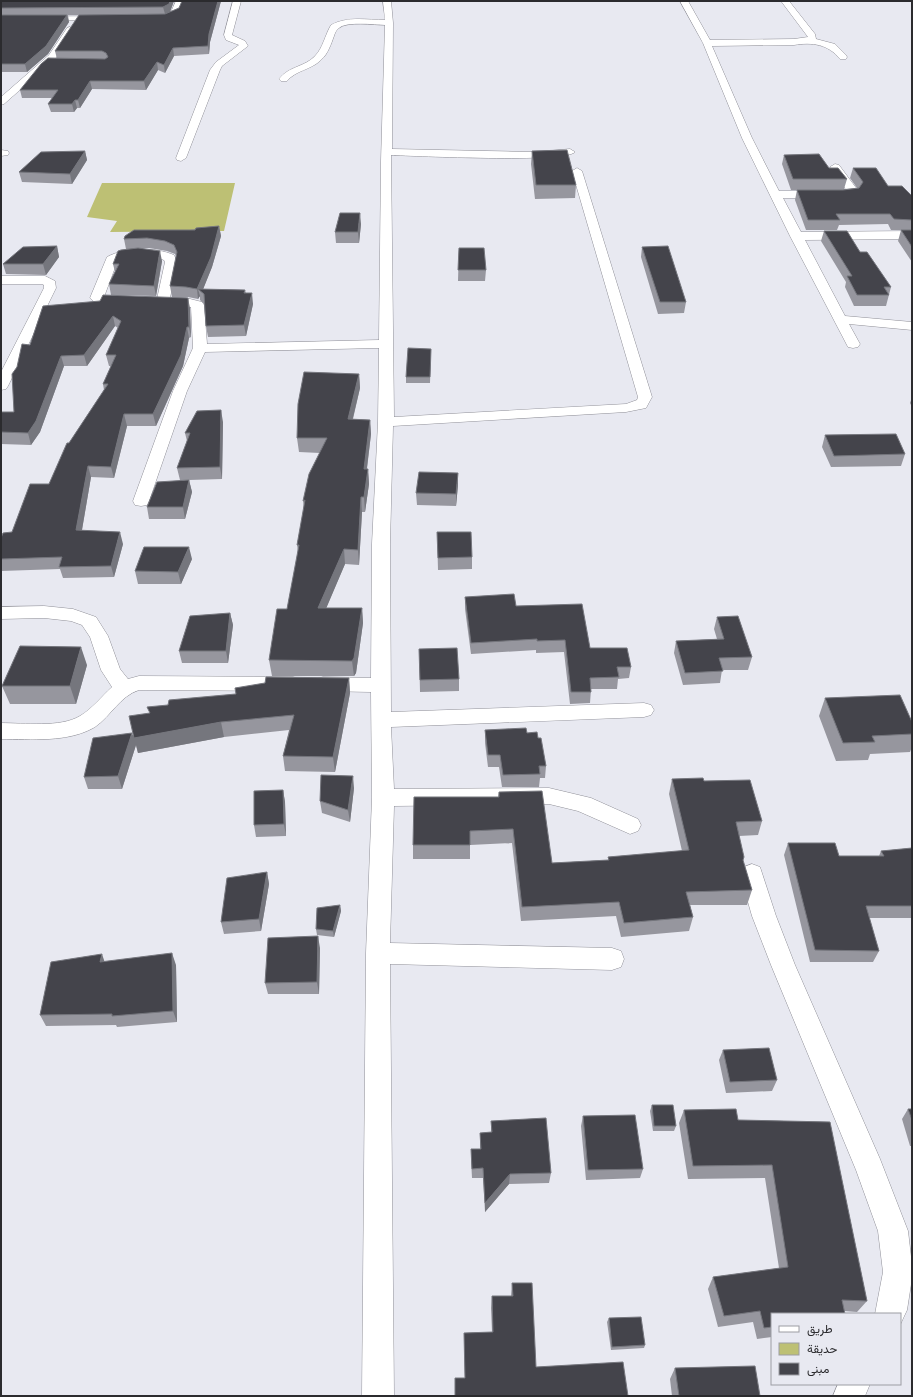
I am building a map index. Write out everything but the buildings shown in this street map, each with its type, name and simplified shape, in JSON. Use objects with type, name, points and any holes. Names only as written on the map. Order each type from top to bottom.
[{"type":"street","points":[[144,18],[166,18],[173,16],[180,1]]},
{"type":"street","points":[[180,158],[215,70],[219,64],[244,46],[242,43],[229,38],[228,35],[237,1]]},
{"type":"street","points":[[378,1396],[378,953],[383,798],[381,720],[381,544],[386,422],[386,156],[389,23],[386,1]]},
{"type":"street","points":[[684,1],[707,43],[747,138],[774,194],[853,344]]},
{"type":"street","points":[[785,1],[812,36],[812,39],[808,41]]},
{"type":"street","points":[[1,102],[47,62],[58,50],[78,18]]},
{"type":"street","points":[[1,19],[115,18]]},
{"type":"street","points":[[284,79],[290,72],[320,57],[336,25],[354,23],[389,23]]},
{"type":"street","points":[[707,43],[808,41],[830,44],[834,46],[843,57]]},
{"type":"street","points":[[47,62],[61,63]]},
{"type":"street","points":[[386,156],[536,155],[570,152]]},
{"type":"street","points":[[386,156],[559,161]]},
{"type":"street","points":[[774,194],[852,194],[853,192],[835,167]]},
{"type":"street","points":[[386,422],[626,408],[642,405],[645,397],[578,171]]},
{"type":"street","points":[[796,236],[912,235]]},
{"type":"street","points":[[141,501],[180,391],[200,348],[197,306],[186,302],[163,302],[143,302],[102,301],[97,298],[111,260],[114,257],[126,254],[162,255],[170,258],[171,262],[163,302]]},
{"type":"street","points":[[1,280],[45,280],[50,284],[50,288],[1,386]]},
{"type":"street","points":[[839,319],[912,326]]},
{"type":"street","points":[[200,348],[386,344]]},
{"type":"street","points":[[1,613],[59,613],[73,615],[89,621],[99,636],[111,670],[123,688]]},
{"type":"street","points":[[1,731],[47,731],[72,728],[88,721],[123,688],[139,683],[381,685]]},
{"type":"street","points":[[381,720],[644,710]]},
{"type":"street","points":[[383,798],[550,796],[583,804],[630,826]]},
{"type":"street","points":[[752,874],[764,916],[782,965],[870,1169],[893,1231],[898,1272],[890,1313]]},
{"type":"street","points":[[378,953],[612,958]]},
{"type":"street","points":[[849,1396],[854,1385]]},
{"type":"green space","points":[[102,183],[235,183],[224,231],[110,232],[117,221],[87,217]]}]
